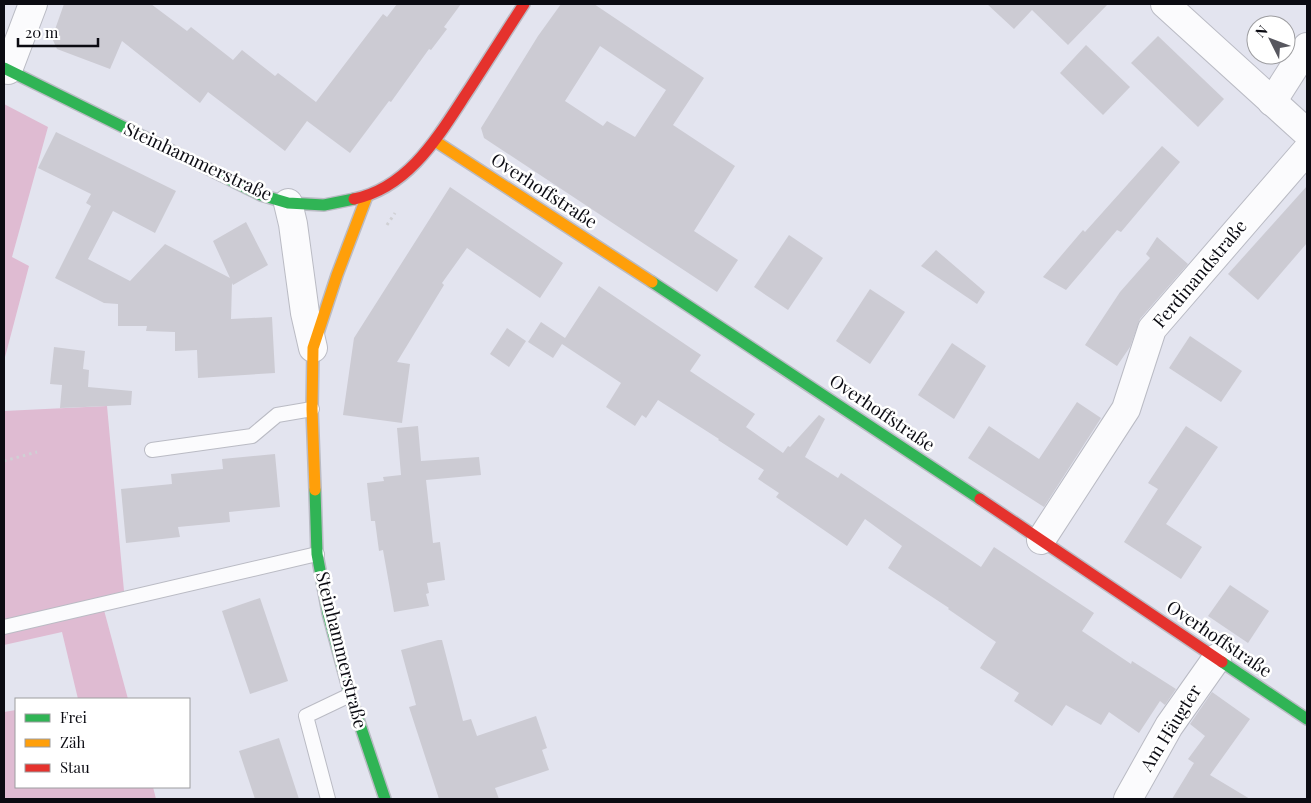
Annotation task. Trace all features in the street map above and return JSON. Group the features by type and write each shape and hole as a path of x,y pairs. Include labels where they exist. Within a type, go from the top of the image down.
{"street":[{"path":"6,69 33,4"},
{"path":"288,203 324,205 367,196 388,186 412,167 435,141 524,4"},
{"path":"1165,4 1307,133"},
{"path":"1272,102 1307,47"},
{"name":"Steinhammerstraße","path":"6,69 261,195 288,203 293,224 304,313 313,348 312,409 318,554 328,614 350,695 385,799"},
{"name":"Overhoffstraße","path":"435,141 668,292 1307,719"},
{"name":"Ferdinandstraße","path":"1041,540 1126,410 1152,328 1307,150"},
{"name":"Steinhammerstraße","path":"313,348 336,275 367,196"},
{"name":"Am Häugter","path":"1128,799 1169,726 1217,658"}],"lane":[{"path":"152,450 252,436 277,415 312,409"},
{"path":"4,627 318,554"},
{"path":"328,799 306,716 350,695"}],"path":[{"path":"386,226 397,210"},
{"path":"4,461 37,452"}],"shaded area":[{"path":"4,104 48,127 12,257 29,266 4,361"},
{"path":"107,406 124,591 101,599 128,698 78,698 62,632 4,645 4,411"},
{"path":"15,710 15,788 153,788 156,799 4,799 4,712"}],"building":[{"path":"64,4 151,4 187,31 191,27 233,60 242,50 275,76 278,73 316,102 383,14 387,17 397,4 461,4 444,27 447,29 431,50 429,49 391,102 389,101 350,153 307,121 285,151 208,92 200,103 122,41 110,69 57,49 52,38"},
{"path":"561,4 594,4 704,78 673,125 735,166 694,231 738,260 717,292 484,138 481,128 538,36","holes":["600,46 666,90 635,137 607,121 603,126 565,101"]},
{"path":"987,4 1108,4 1068,45 1032,10 1014,29"},
{"path":"1158,36 1224,99 1198,127 1131,63"},
{"path":"1086,45 1130,87 1103,115 1060,73"},
{"path":"56,132 176,191 155,233 113,211 88,259 130,281 165,244 230,278 213,241 246,222 268,265 233,285 232,283 231,319 272,317 275,373 198,378 197,350 175,351 175,332 146,331 147,326 118,326 118,304 104,303 55,278 91,206 86,203 91,194 38,168"},
{"path":"1162,146 1180,162 1121,232 1117,230 1066,290 1043,277 1083,230 1085,232"},
{"path":"1307,186 1307,243 1258,300 1228,274"},
{"path":"450,187 563,263 540,298 467,248 442,283 444,285 397,362 410,364 402,423 343,415 354,338"},
{"path":"789,235 823,258 788,310 754,287"},
{"path":"1157,237 1188,264 1140,319 1130,347 1117,366 1085,345 1120,292 1150,258 1146,254"},
{"path":"936,250 985,292 977,304 921,266"},
{"path":"599,286 701,355 690,371 755,414 746,427 783,453 819,415 825,419 805,457 838,478 841,473 981,567 994,547 1094,613 1082,631 1131,664 1132,661 1176,689 1165,705 1160,701 1139,733 1109,712 1101,725 1066,705 1052,726 1014,701 1019,693 980,668 996,642 888,568 902,546 865,519 847,546 776,497 779,493 758,479 764,470 658,400 646,418 642,415 635,426 606,407 621,383 562,344 553,358 528,342 541,322 565,338"},
{"path":"870,289 905,312 870,364 836,341"},
{"path":"507,328 526,341 509,367 490,354"},
{"path":"1190,336 1242,371 1221,402 1169,368"},
{"path":"952,343 986,366 954,419 918,395"},
{"path":"54,347 85,351 83,369 89,370 88,387 132,391 131,405 60,408 62,385 50,384"},
{"path":"1077,402 1101,418 1044,507 968,458 989,426 1039,459"},
{"path":"418,426 421,461 479,457 481,475 426,480 433,543 440,542 445,580 427,583 429,593 426,594 429,606 394,612 383,550 379,551 375,521 371,521 367,483 384,481 383,477 401,475 397,428"},
{"path":"1186,426 1218,447 1166,524 1202,547 1181,579 1124,542 1158,489 1148,483"},
{"path":"275,454 280,507 229,512 230,522 178,527 180,537 126,543 121,489 172,484 171,474 223,469 222,459"},
{"path":"1230,585 1269,611 1248,643 1208,616"},
{"path":"260,598 288,681 250,694 222,611"},
{"path":"442,640 463,721 471,719 477,736 536,716 547,748 542,750 549,770 495,788 499,799 439,799 409,707 416,705 401,650"},
{"path":"1212,692 1250,719 1210,775 1250,799 1172,799 1194,763 1188,759 1205,736 1190,724"},
{"path":"279,738 299,799 255,799 239,751"}],"traffic: fast":[{"path":"4,68 261,195 288,203 324,205 354,199"},
{"path":"652,282 980,499"},
{"path":"315,490 317,554 328,613 350,695 385,799"},
{"path":"1222,662 1307,719"}],"traffic: slow":[{"path":"435,141 652,282"},
{"path":"315,490 312,409 313,348 337,275 367,196"}],"traffic: jam":[{"path":"354,199 374,193 392,183 422,156 447,123 524,4"},
{"path":"980,499 1222,662"}]}
